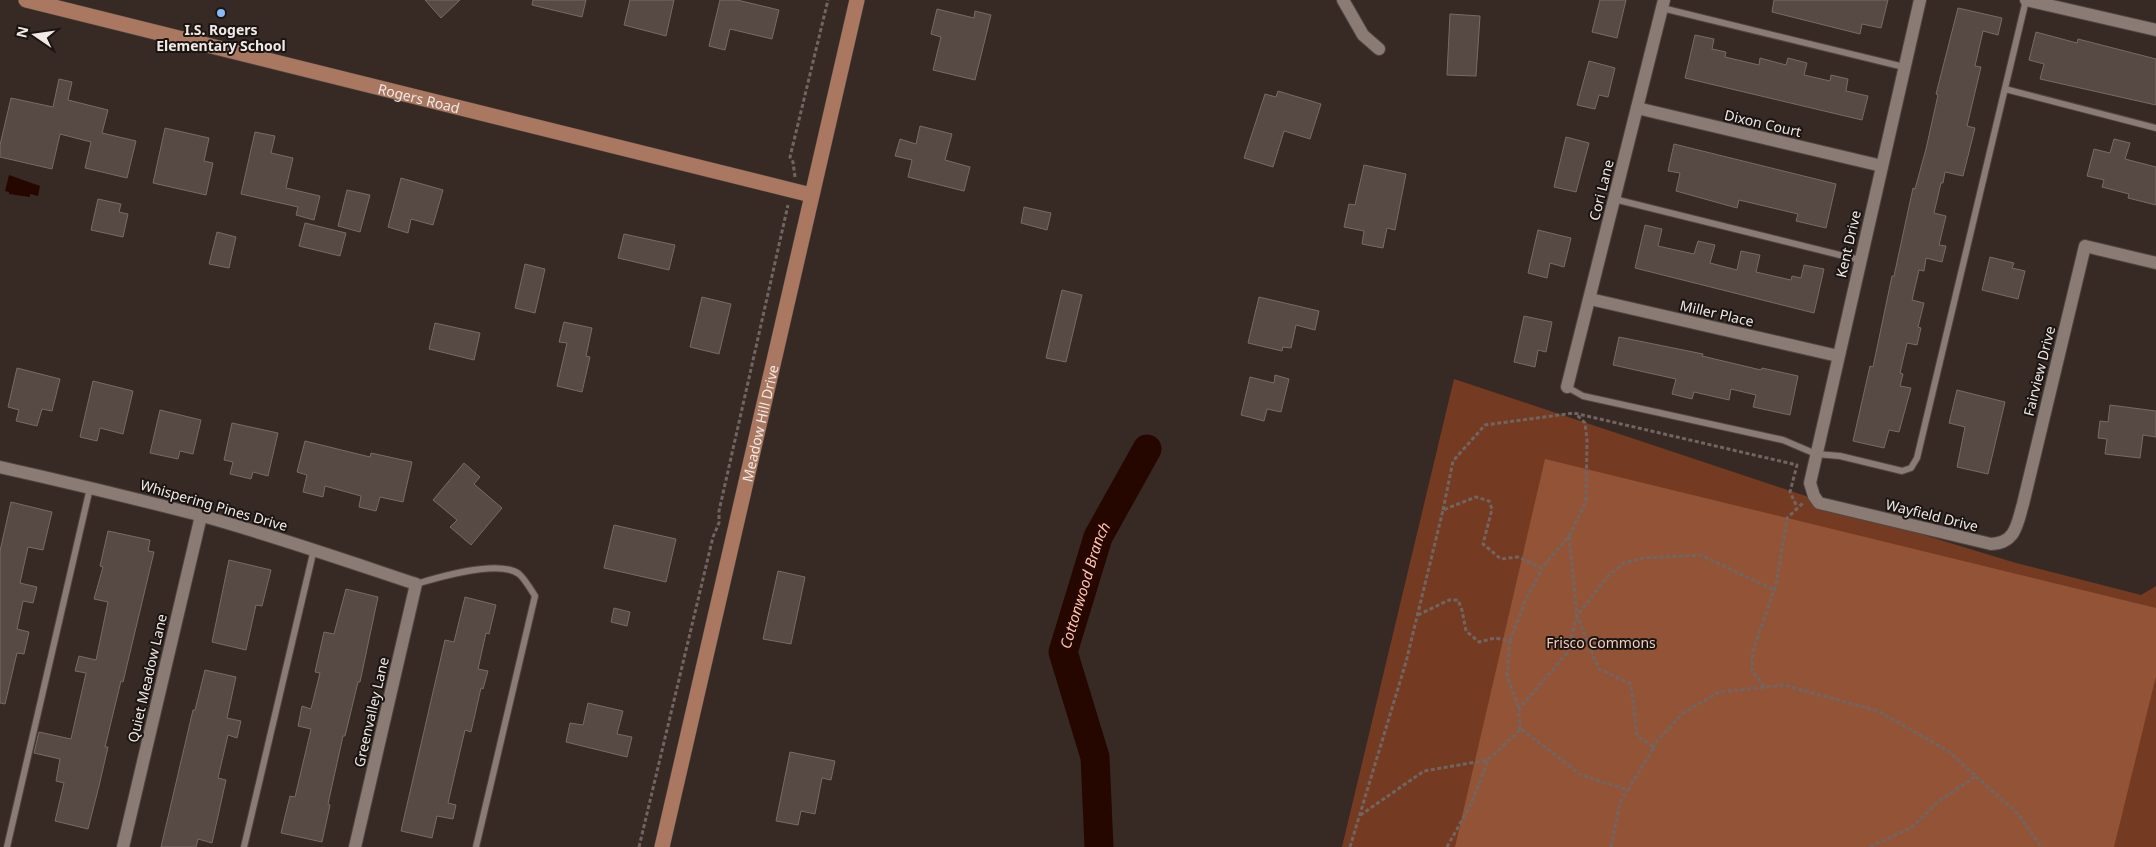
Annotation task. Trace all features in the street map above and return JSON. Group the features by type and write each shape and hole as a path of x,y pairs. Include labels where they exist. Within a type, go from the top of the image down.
{"street":[{"name":"Rogers Road","path":"26,0 45,2 811,195"},
{"name":"Meadow Hill Drive","path":"662,847 857,0"},
{"path":"1343,0 1363,35 1379,49"},
{"name":"Kent Drive","path":"1814,496 1810,483 1816,454 1920,0"},
{"path":"2026,0 2156,30"},
{"name":"Cori Lane","path":"1567,387 1663,4"},
{"name":"Dixon Court","path":"1637,108 1882,166"},
{"name":"Fairview Drive","path":"2023,504 2085,246 2156,262"},
{"name":"Miller Place","path":"1590,299 1838,356"},
{"name":"Whispering Pines Drive","path":"0,467 90,487 201,516 314,549 416,584"},
{"name":"Wayfield Drive","path":"1814,496 1820,503 1991,544 2001,544 2008,539 2015,530 2023,504"},
{"name":"Quiet Meadow Lane","path":"123,847 201,516"},
{"name":"Greenvalley Lane","path":"355,847 416,584"}],"lane":[{"path":"1567,387 1583,396 1783,440 1816,454 1840,456 1902,471 1910,468 1917,458 2026,0"},
{"path":"1663,4 1904,67"},
{"path":"2005,89 2156,128"},
{"path":"1614,199 1860,260"},
{"path":"7,847 90,487"},
{"path":"244,847 314,549"},
{"path":"416,584 444,575 497,568 519,574 535,596 476,847"}],"path":[{"path":"795,174 790,157 828,0"},
{"path":"639,847 713,537 719,523 719,511 788,203"},
{"path":"1574,413 1585,423 1587,439 1586,502 1569,536 1542,568 1524,604 1510,641 1507,676 1519,709 1521,729 1580,775 1628,790"},
{"path":"1350,847 1406,662 1453,461 1485,425 1574,413 1798,465 1790,492 1797,507"},
{"path":"1764,687 1752,670 1753,650 1774,590 1787,518 1797,507 1814,496"},
{"path":"1443,510 1476,497 1489,501 1492,509 1483,544 1500,559 1518,557 1542,568"},
{"path":"1569,536 1577,616 1599,669 1631,684 1637,736 1654,747"},
{"path":"1519,709 1567,653 1577,616 1608,576 1624,563 1643,558 1701,555 1774,590"},
{"path":"1418,615 1449,600 1458,600 1466,631 1479,642 1495,638 1510,641"},
{"path":"1611,847 1620,803 1654,747 1683,713 1719,692 1784,685 1878,711 1948,751 2019,815 2041,847"},
{"path":"1447,847 1471,804 1488,760 1521,729"},
{"path":"1358,816 1424,771 1488,760"},
{"path":"1870,847 1912,827 1939,801 1976,776"}],"green space":[{"name":"Frisco Commons","path":"1454,379 1914,532 2016,563 2141,595 2156,586 2156,847 1342,847"},
{"name":"Frisco Commons","path":"1545,459 2156,608 2156,676 2114,847 1455,847"}],"shaded area":[{"path":"9,175 40,186 38,196 30,194 30,197 9,194 9,192 5,191"}],"building":[{"path":"425,0 460,0 441,18"},
{"path":"533,0 586,0 582,17 532,5"},
{"path":"630,0 674,0 666,36 624,25"},
{"path":"720,0 737,0 779,10 772,39 730,29 725,50 709,46"},
{"path":"1600,0 1626,0 1617,38 1592,32"},
{"path":"1774,0 1888,0 1881,28 1862,24 1860,34 1772,12"},
{"path":"1958,8 2002,18 1998,35 1983,31 1975,66 1981,67 1967,126 1975,128 1963,176 1945,172 1943,183 1941,183 1934,213 1946,216 1939,245 1946,246 1942,262 1926,258 1924,271 1919,270 1912,300 1924,303 1918,327 1921,328 1917,345 1907,343 1900,373 1903,374 1900,386 1911,388 1899,432 1889,430 1884,448 1853,441 1870,366 1873,367 1913,188 1915,189 1926,149 1938,95 1936,94"},
{"path":"937,9 974,18 975,11 991,15 975,80 933,70 941,37 931,34"},
{"path":"1450,14 1480,16 1476,76 1447,75"},
{"path":"2036,32 2077,43 2078,39 2156,59 2156,105 2040,79 2044,64 2029,60"},
{"path":"1695,35 1714,39 1712,49 1726,52 1725,57 1759,65 1760,58 1786,65 1788,58 1807,63 1804,75 1830,81 1831,75 1848,79 1846,91 1868,96 1862,120 1685,78"},
{"path":"1589,61 1615,68 1608,97 1599,95 1595,109 1577,105"},
{"path":"59,79 72,82 68,100 108,110 102,133 136,141 127,178 85,168 91,142 60,134 52,169 0,157 0,145 11,98 53,107"},
{"path":"1278,91 1321,104 1310,139 1284,131 1273,167 1244,158 1265,94 1276,97"},
{"path":"920,126 952,134 945,160 970,167 964,191 908,177 912,160 895,156 900,139 916,144"},
{"path":"165,128 209,138 204,161 213,163 206,195 153,183"},
{"path":"255,132 275,136 271,153 293,158 286,188 320,196 314,220 296,215 298,207 241,194"},
{"path":"1566,137 1589,143 1576,192 1554,187"},
{"path":"2114,139 2130,143 2125,159 2156,167 2156,205 2128,198 2129,194 2102,187 2104,180 2087,176 2094,149 2110,153"},
{"path":"1674,144 1836,184 1826,228 1796,221 1798,214 1739,200 1737,208 1676,191 1680,173 1668,171"},
{"path":"1364,165 1406,174 1395,230 1387,228 1383,248 1362,244 1364,231 1344,227 1349,204 1355,205"},
{"path":"401,178 443,190 433,225 411,219 408,233 388,227"},
{"path":"347,190 370,195 360,232 338,226"},
{"path":"98,199 121,204 119,212 128,214 123,237 91,230"},
{"path":"1024,207 1051,213 1047,230 1021,223"},
{"path":"305,223 346,233 340,256 299,246"},
{"path":"1645,225 1662,229 1658,246 1694,254 1698,241 1715,245 1710,263 1737,270 1741,251 1760,255 1756,272 1791,280 1792,276 1801,278 1804,265 1824,269 1814,313 1635,268"},
{"path":"1538,230 1571,238 1564,267 1550,263 1547,278 1528,273"},
{"path":"217,232 236,237 229,268 209,264"},
{"path":"624,234 675,245 669,270 618,258"},
{"path":"1990,257 2014,263 2012,268 2025,271 2018,299 1982,290"},
{"path":"525,264 545,269 535,313 515,308"},
{"path":"1062,290 1082,295 1066,362 1046,358"},
{"path":"702,297 731,304 719,354 690,347"},
{"path":"1259,297 1319,311 1315,330 1296,325 1291,348 1283,347 1282,351 1248,343"},
{"path":"1524,316 1552,322 1546,352 1538,350 1535,367 1514,362"},
{"path":"564,322 592,328 586,356 590,357 582,392 557,386 567,343 559,342"},
{"path":"435,323 480,333 474,360 429,349"},
{"path":"1619,337 1703,354 1702,356 1761,370 1762,368 1798,376 1790,415 1753,407 1756,395 1731,389 1729,400 1694,392 1692,399 1672,394 1676,379 1613,365"},
{"path":"17,368 60,379 52,411 42,409 37,426 16,421 19,410 8,407"},
{"path":"1275,375 1289,379 1281,412 1267,409 1264,421 1241,415 1250,377 1274,383"},
{"path":"93,381 133,391 123,434 100,428 97,441 80,437"},
{"path":"1957,390 2005,402 1988,474 1957,467 1965,427 1949,423"},
{"path":"2110,405 2156,411 2156,437 2143,435 2140,458 2105,454 2107,439 2098,438 2100,421 2108,422"},
{"path":"160,410 201,420 193,454 180,451 178,459 150,453"},
{"path":"232,423 278,433 268,476 253,472 251,479 230,474 233,462 224,460"},
{"path":"305,441 370,457 371,453 412,462 403,502 380,497 376,511 359,507 361,496 325,486 323,497 303,492 307,475 297,472"},
{"path":"464,463 480,477 474,484 502,508 471,545 450,527 457,520 433,500"},
{"path":"11,502 52,512 43,550 28,547 20,583 37,587 33,603 23,601 17,629 29,632 24,654 17,653 5,704 0,703 0,551"},
{"path":"614,525 676,539 666,582 604,568"},
{"path":"108,531 150,540 148,551 154,552 123,682 121,681 105,747 108,747 88,829 55,821 64,783 56,781 60,759 34,753 39,732 71,739 86,673 75,671 79,656 96,660 108,602 94,599 103,567 100,566"},
{"path":"229,560 271,570 262,606 256,605 246,650 212,642"},
{"path":"778,571 805,577 791,644 763,639"},
{"path":"346,589 378,597 360,682 358,682 345,736 343,736 322,842 281,833 290,796 295,797 311,729 298,726 302,706 311,709 320,673 315,672 324,632 334,634"},
{"path":"465,597 496,605 489,634 486,633 478,669 488,671 483,689 481,688 471,732 465,730 448,803 456,805 453,819 437,816 432,838 401,831 445,640 454,642"},
{"path":"614,608 630,612 627,626 611,622"},
{"path":"205,670 236,677 227,718 241,721 237,738 228,735 218,778 226,780 212,843 198,839 196,847 161,847 193,710 195,710"},
{"path":"588,703 623,711 617,734 632,737 627,757 566,742 570,723 583,725"},
{"path":"790,752 835,761 831,780 822,778 815,814 801,811 798,825 776,821"}],"waterway":[{"name":"Cottonwood Branch","path":"1099,847 1095,757 1063,652 1098,537 1147,449"}],"place":[{"name":"I.S. Rogers Elementary School","path":"221,13"}]}
